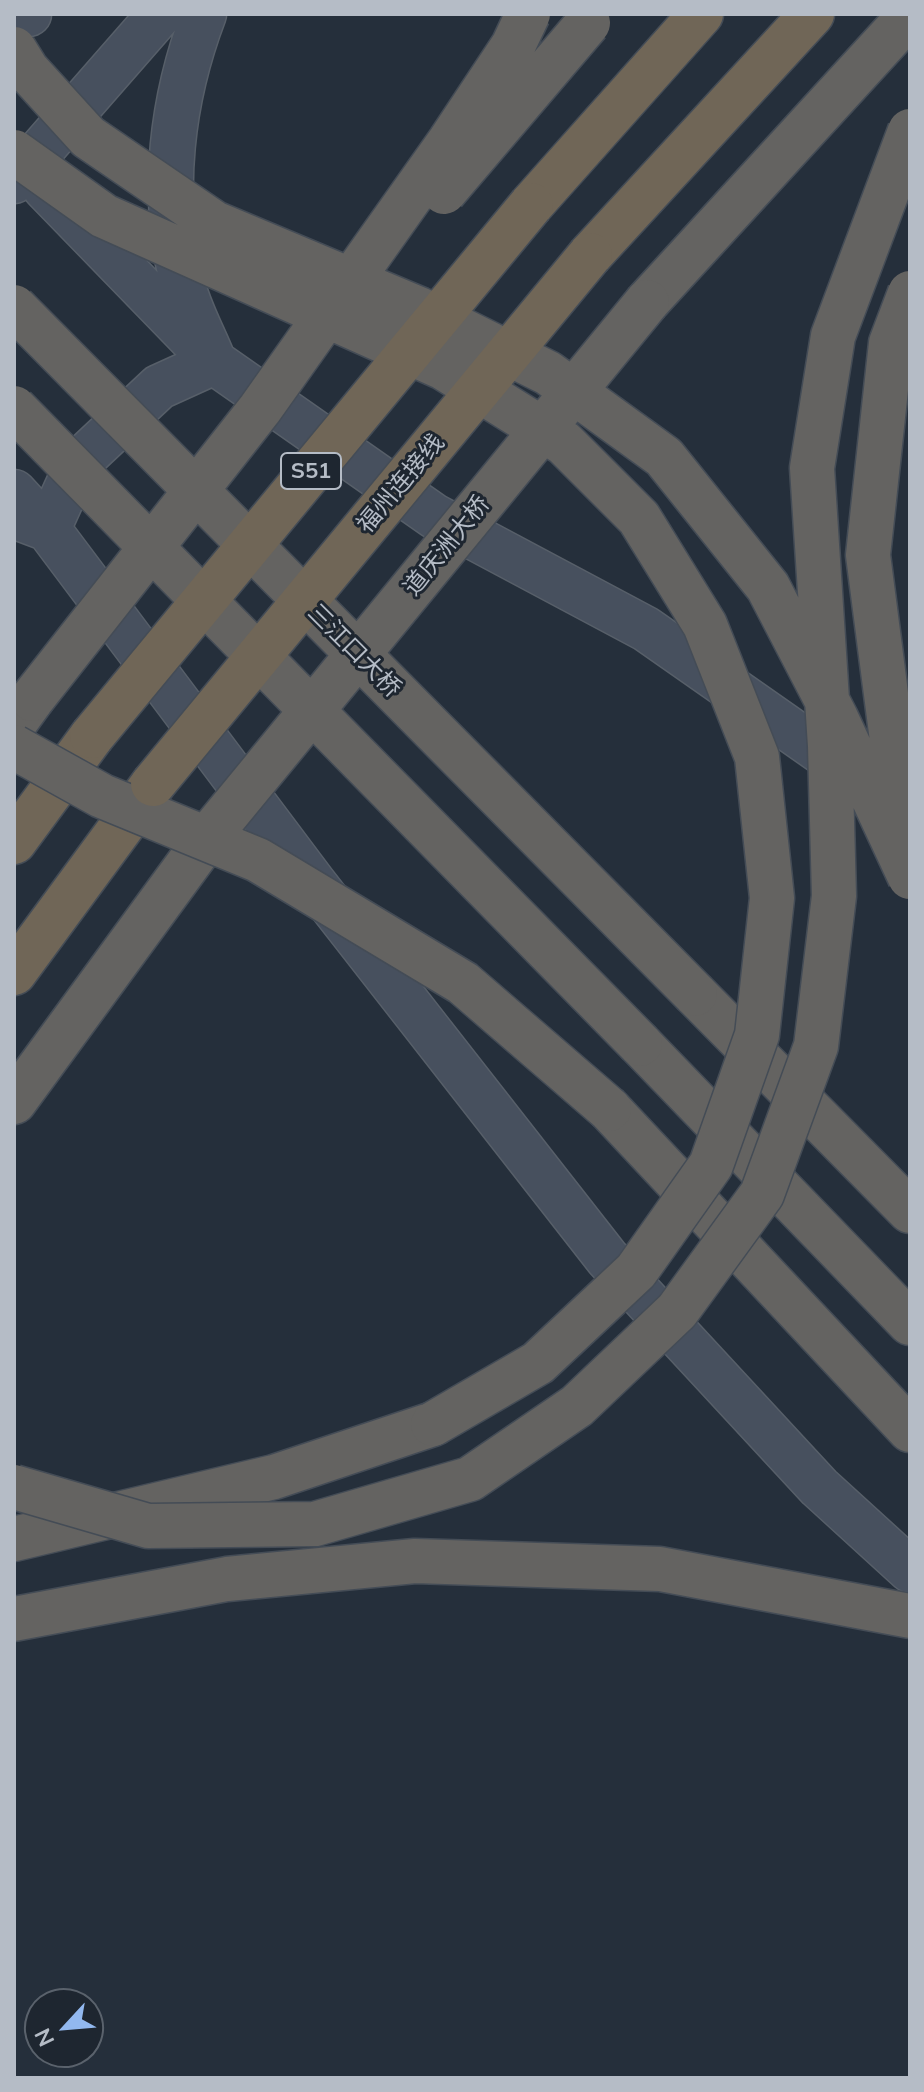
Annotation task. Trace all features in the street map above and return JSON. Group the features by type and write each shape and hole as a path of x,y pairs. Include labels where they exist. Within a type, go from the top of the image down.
{"highway":[{"path":"260,409 450,141 513,46 528,14"},
{"name":"S51","path":"14,842 92,736 531,205 701,14"},
{"name":"福州连接线","path":"14,973 153,784 590,255 812,14"},
{"name":"道庆洲大桥","path":"14,1102 208,837 647,302 910,15"},
{"path":"23,712 260,409 592,19"},
{"path":"14,49 27,70 88,137 214,223 419,309 548,373 664,457 768,587 836,718 910,877"},
{"path":"14,1487 148,1526 315,1524 470,1479 577,1406 677,1311 762,1194 816,1046 834,896 830,746 812,468 833,336 910,131"},
{"path":"14,1539 274,1477 433,1424 538,1363 636,1271 711,1165 757,1035 772,898 757,757 705,625 639,518 564,443 444,368 104,216 17,164"},
{"path":"910,293 891,343 868,555 896,771 910,816"},
{"name":"三江口大桥","path":"14,307 910,1211"},
{"path":"14,408 910,1323"},
{"path":"14,747 102,796"},
{"path":"14,764 102,796 258,860 463,983 609,1109 910,1430"},
{"path":"14,1619 227,1579 415,1561 660,1569 910,1616"}],"main road":[{"path":"15,14 29,14"},
{"path":"160,14 17,164 214,362 434,516 646,629 910,816"},
{"path":"204,14 175,123 169,204 182,283 214,362"},
{"path":"31,522 78,463 159,387 214,362"},
{"path":"14,492 31,522 607,1258 819,1487 910,1570"}]}
